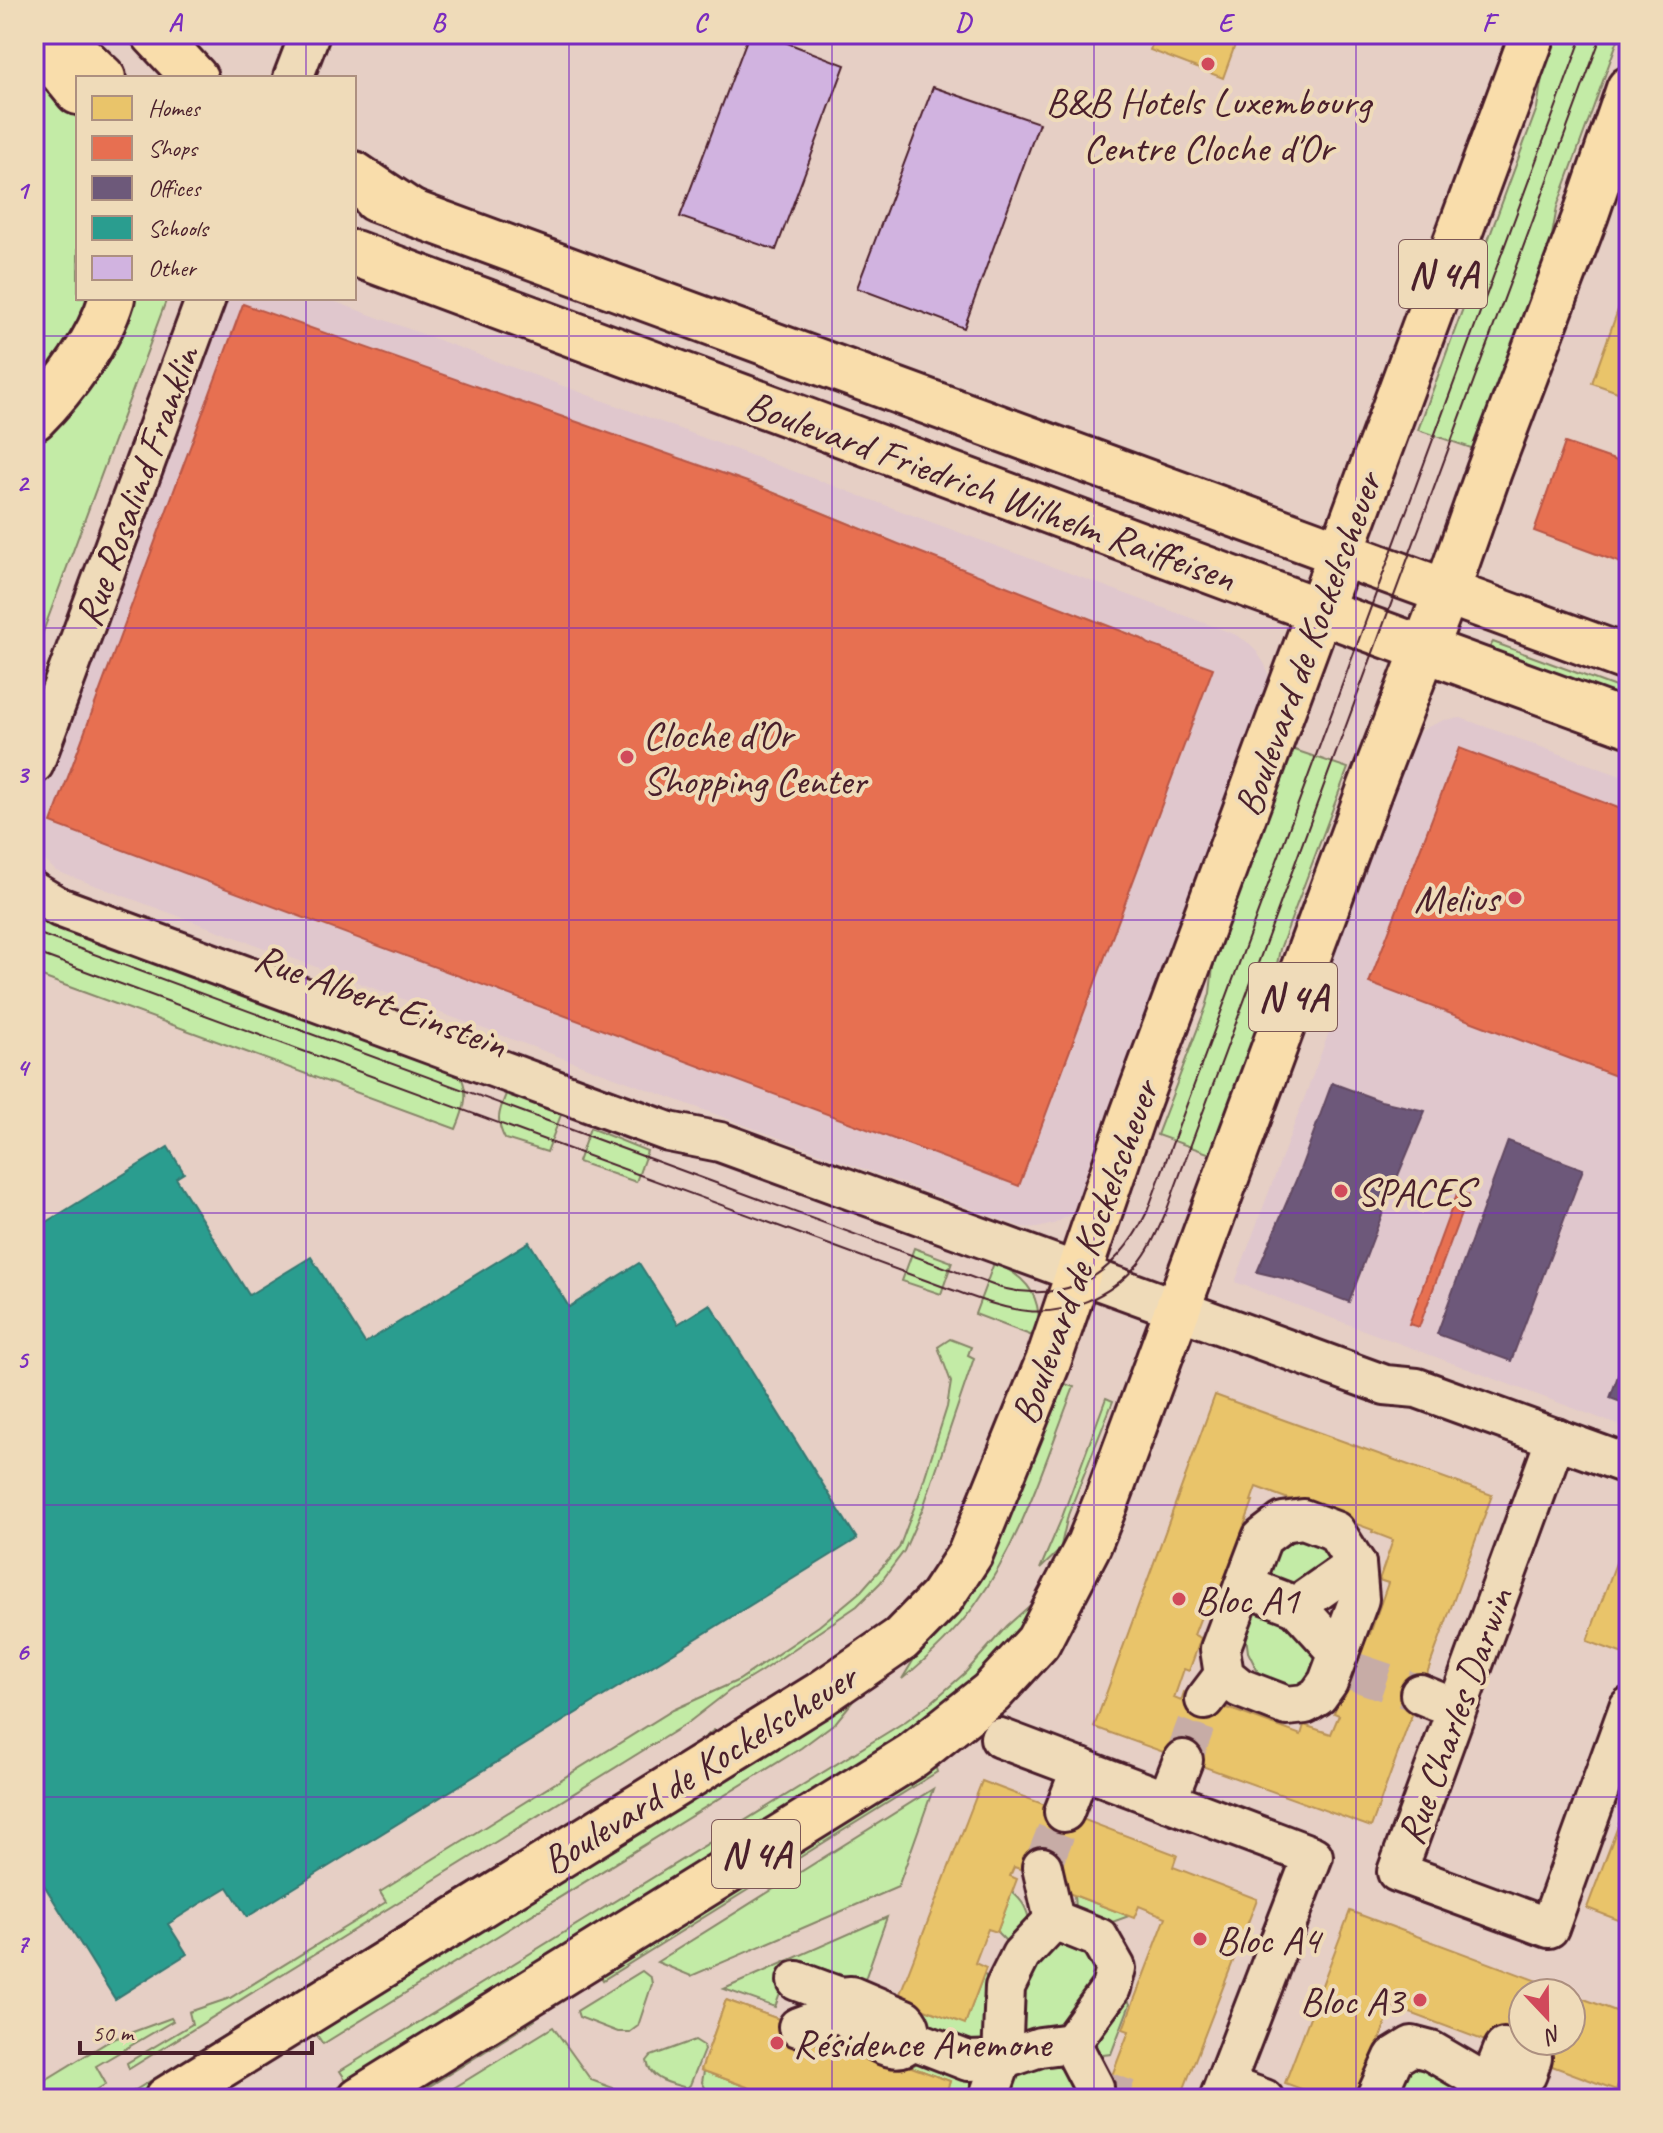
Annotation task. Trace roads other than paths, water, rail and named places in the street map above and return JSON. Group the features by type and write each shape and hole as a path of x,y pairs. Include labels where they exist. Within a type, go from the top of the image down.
{"main road":[{"path":"45,34 83,59 101,76"},
{"path":"91,34 137,76"},
{"path":"154,34 193,76"},
{"name":"Boulevard de Kockelscheuer","path":"167,2099 821,1694 901,1639 941,1598 970,1554 1048,1362 1132,1117 1533,34"},
{"path":"34,52 61,71 76,90"},
{"name":"N 4A","path":"360,2099 913,1755 991,1693 1038,1642 1089,1544 1446,593 1629,89"},
{"path":"356,175 411,212"},
{"path":"356,192 411,212"},
{"name":"Boulevard Friedrich Wilhelm Raiffeisen","path":"411,212 1629,659"},
{"name":"Boulevard Friedrich Wilhelm Raiffeisen","path":"356,254 1629,724"},
{"path":"34,418 57,395 91,344 111,300"}],"street":[{"path":"294,76 310,34"},
{"name":"Rue Rosalind Franklin","path":"34,764 205,300"},
{"name":"Rue Albert Einstein","path":"34,872 670,1106 720,1142"},
{"name":"Rue Albert Einstein","path":"34,892 59,907 669,1132 720,1142 1176,1309"},
{"path":"1176,1309 1385,1385 1408,1408 1552,1448 1629,1465"},
{"path":"1552,1448 1629,1489"},
{"name":"Rue Charles Darwin","path":"1552,1448 1397,1872 1549,1928 1629,1707"},
{"path":"1303,1519 1335,1531 1356,1564 1359,1599 1341,1663 1318,1696 1305,1704 1287,1706 1240,1688 1215,1687 1220,1649 1244,1586 1262,1538 1283,1522 1303,1519"},
{"path":"1296,1606 1356,1564"},
{"path":"1244,1586 1296,1606 1341,1663"},
{"path":"1000,1738 1313,1856 1222,2092 1264,2099"},
{"path":"1167,1801 1183,1760"},
{"path":"1064,1812 1081,1768"},
{"path":"1042,1867 1054,1920"},
{"path":"792,2006 840,2004 851,1996 905,2019 910,2024 911,2039 968,2061 1002,2060 1040,2047 1071,2043 1111,1988 1116,1968 1099,1938 1054,1920"},
{"path":"988,2099 1002,2060 1005,1987 1021,1955 1054,1920"},
{"path":"1375,2099 1394,2057 1412,2046 1440,2039 1497,2071"},
{"path":"1071,2043 1097,2092"}],"tunnel":[{"path":"1350,1670 1420,1694"},
{"path":"1183,1760 1205,1700"},
{"path":"1042,1867 1064,1812"},
{"path":"1106,2091 1128,2099"}],"tram line":[{"path":"34,932 1001,1288 1049,1292 1089,1279 1106,1268 1121,1252 1147,1212 1583,34"},
{"path":"34,952 985,1301 1027,1311 1042,1311 1072,1306 1101,1294 1126,1276 1142,1259 1166,1212 1602,34"}],"place":[{"name":"B&B Hotels Luxembourg Centre Cloche d'Or","path":"1208,64"},
{"name":"Cloche d’Or Shopping Center","path":"627,757"},
{"name":"Melius","path":"1515,898"},
{"name":"SPACES","path":"1341,1191"},
{"name":"Bloc A1","path":"1179,1599"},
{"name":"Bloc A4","path":"1200,1939"},
{"name":"Bloc A3","path":"1420,2000"},
{"name":"Résidence Anemone","path":"777,2043"}]}
